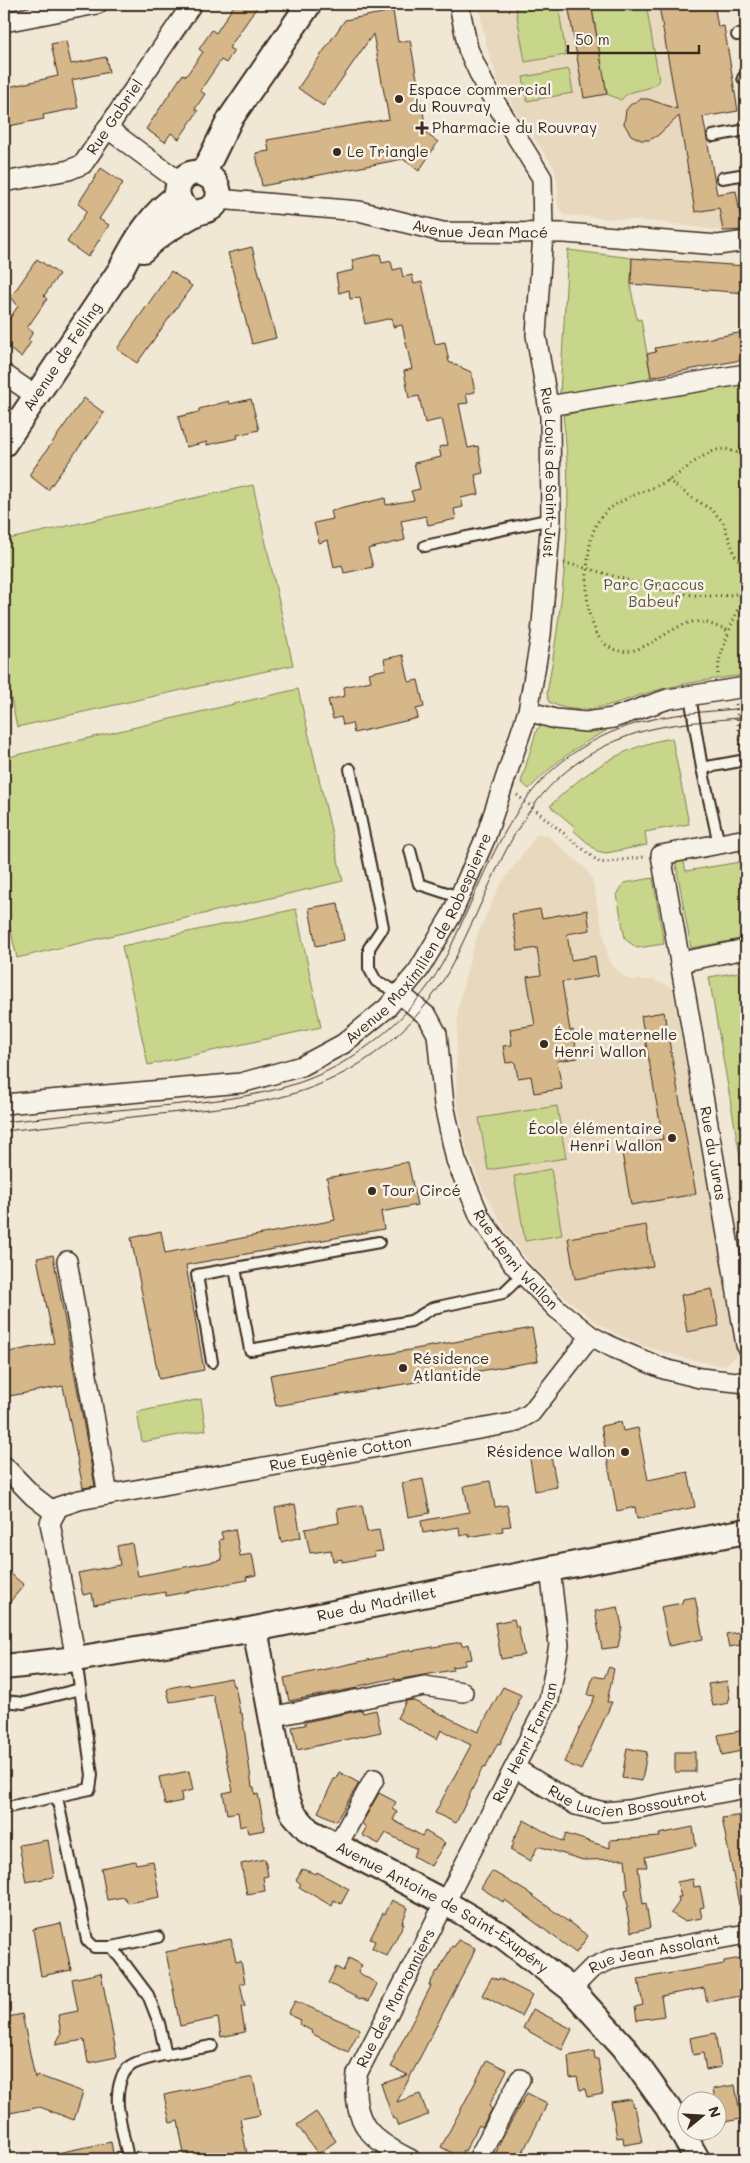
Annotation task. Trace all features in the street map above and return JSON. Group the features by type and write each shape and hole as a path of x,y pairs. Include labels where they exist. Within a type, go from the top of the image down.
{"street":[{"path":"4,22 97,4"},
{"name":"Rue Gabriel","path":"4,182 78,167 83,164 192,4"},
{"path":"202,173 230,118 309,4"},
{"name":"Rue Louis de Saint-Just","path":"459,4 468,49 484,84 542,178 543,234 536,335 550,424 551,519 541,635 528,711"},
{"path":"107,128 179,189 185,208 196,213 207,210 215,204 217,199 216,184 208,175 202,173 190,174 179,189"},
{"name":"Avenue de Felling","path":"4,444 121,269 135,242 179,189"},
{"name":"Avenue Jean Macé","path":"217,199 359,211 442,232 565,233 710,245 746,241"},
{"name":"Avenue de Felling","path":"121,269 152,240 196,213"},
{"path":"4,374 36,396"},
{"path":"548,406 561,406 746,374"},
{"path":"528,711 555,719 586,722 613,718 668,700 746,687"},
{"name":"Avenue Maximilien de Robespierre","path":"4,1104 241,1083 302,1066 343,1044 387,1008 418,971 451,916 485,839 528,711"},
{"path":"661,855 746,839"},
{"name":"Rue du Juras","path":"661,855 746,1344"},
{"path":"680,962 746,950"},
{"name":"Rue Henri Wallon","path":"399,993 428,1017 437,1034 444,1105 456,1160 480,1217 514,1265 557,1309 591,1336 664,1369 700,1378 746,1383"},
{"path":"67,1261 108,1495"},
{"name":"Rue Eugènie Cotton","path":"54,1513 58,1506 108,1495 514,1423 532,1413 591,1336"},
{"path":"4,1466 33,1496 54,1513 50,1523 76,1659"},
{"name":"Rue du Madrillet","path":"4,1667 76,1659 254,1629 550,1568 746,1531"},
{"name":"Rue Henri Farman","path":"444,1902 549,1700 559,1645 550,1568"},
{"name":"Avenue Antoine de Saint-Exupéry","path":"254,1629 286,1796 293,1813 309,1831 444,1902 504,1937 571,1989 624,2046 668,2108 697,2159"},
{"path":"271,1716 424,1686 463,1692"},
{"name":"Rue Lucien Bossoutrot","path":"515,1768 576,1805 604,1812 628,1810 746,1788"},
{"path":"337,1846 374,1779"},
{"name":"Rue des Marronniers","path":"410,2159 385,2147 371,2135 360,2118 355,2090 357,2074 444,1902"},
{"name":"Rue Jean Assolant","path":"571,1989 592,1968 614,1958 746,1934"},
{"path":"478,2159 520,2080"}],"lane":[{"path":"713,136 746,130"},
{"path":"722,178 746,176"},
{"path":"426,546 551,519"},
{"path":"690,696 693,723 719,844"},
{"path":"702,768 746,760"},
{"path":"350,769 383,927 370,948 369,968 376,980 399,993"},
{"path":"410,850 419,884 459,897"},
{"path":"212,1362 196,1275 379,1242"},
{"path":"235,1268 250,1350 411,1321 432,1308 503,1293 523,1274"},
{"path":"4,1808 90,1789 92,1775 76,1659"},
{"path":"4,1701 24,1703 80,1689"},
{"path":"57,1797 87,1940 94,1947 112,1947 158,1937"},
{"path":"112,1947 148,1995 159,2023 166,2055"},
{"path":"128,2159 118,2104 119,2086 123,2074 131,2065 166,2055 212,2046"}],"path":[{"path":"746,457 724,449 714,451 668,480 620,502 604,514 596,525 588,568 589,614 598,636 607,646 618,652 632,651 691,622 704,622 729,630 737,611 746,604"},
{"path":"668,480 690,498 712,510 723,522 735,555 746,571"},
{"path":"548,561 588,568 678,594 726,596 746,592"},
{"path":"503,784 600,863 661,855"}],"shaded area":[{"path":"478,4 714,4 718,27 703,117 723,231 658,222 564,215 558,207 558,186 554,167 519,117 497,78 486,44"},
{"path":"537,834 547,835 586,869 592,879 608,957 614,967 623,976 631,980 654,980 672,987 738,1354 724,1366 688,1359 644,1346 614,1333 593,1320 566,1298 530,1263 508,1235 484,1192 467,1150 457,1102 458,1009 477,935 499,887"}],"green space":[{"path":"515,4 558,4 566,55 525,62"},
{"path":"617,4 646,4 659,80 651,87 630,93 621,100 607,94 592,8"},
{"path":"569,69 573,93 527,101 523,77"},
{"path":"568,250 632,258 631,289 637,320 641,319 651,377 647,378 648,383 582,394 560,394"},
{"name":"Parc Graccus Babeuf","path":"746,381 746,675 676,686 608,706 578,709 563,707 549,702 547,693 558,624 566,554 568,484 563,415"},
{"path":"253,485 293,665 17,727 4,666 4,540"},
{"path":"298,689 343,881 17,958 4,901 4,758"},
{"path":"543,725 584,732 606,729 606,731 565,757 529,789 521,782 537,729"},
{"path":"672,738 689,824 645,832 647,845 606,853 597,851 573,830 575,827 550,806 577,782 605,762 637,747"},
{"path":"683,858 686,871 746,861 746,938 691,948 675,859"},
{"path":"653,878 664,944 637,948 625,939 617,895 624,883"},
{"path":"296,909 321,1027 148,1065 122,946"},
{"path":"746,971 746,1191 709,977"},
{"path":"557,1106 566,1158 488,1170 479,1118"},
{"path":"551,1169 562,1235 525,1241 514,1176"},
{"path":"201,1399 206,1430 142,1442 137,1412"}],"building":[{"path":"235,4 259,4 229,48 234,51 226,63 221,60 200,91 205,94 195,109 198,111 179,139 171,133 165,142 146,129 183,74 186,76 203,52 199,49 212,30 216,33"},
{"path":"568,4 591,4 607,94 584,98"},
{"path":"671,4 714,4 718,27 724,26 738,111 703,117 717,194 736,191 743,230 723,231 719,208 695,212 679,116 657,136 649,140 641,140 631,135 624,124 626,110 640,99 648,99 677,109 659,6"},
{"name":"Espace commercial du Rouvray","path":"393,11 398,42 410,40 427,134 438,142 419,171 403,159 262,186 256,153 269,151 267,140 389,119 373,34 323,106 298,88 345,20"},
{"path":"66,41 71,64 106,57 109,72 72,80 78,108 43,115 44,119 4,127 4,88 58,76 51,44"},
{"path":"101,168 123,183 99,219 109,225 88,257 67,242 87,211 78,204"},
{"path":"252,247 276,338 252,344 228,253"},
{"path":"380,254 382,263 391,261 393,270 401,268 403,277 412,275 414,284 422,282 435,344 445,342 449,362 471,372 475,392 466,394 468,403 459,404 468,448 478,446 483,473 475,475 479,494 461,498 463,507 454,509 456,519 428,525 426,516 401,521 405,540 368,549 373,567 344,573 342,565 334,567 328,540 319,543 314,523 333,519 331,511 385,498 386,505 414,500 411,491 420,489 414,463 441,457 439,447 448,445 442,419 425,423 419,396 409,398 404,371 412,369 402,325 393,327 392,318 365,324 360,298 350,299 349,290 339,293 336,274 354,270 352,260"},
{"path":"632,258 746,266 746,293 631,284"},
{"path":"37,259 59,274 44,296 47,299 27,328 33,332 28,340 31,342 21,357 4,345 4,327 18,306 11,297"},
{"path":"171,271 192,286 137,363 117,349"},
{"path":"744,332 746,359 651,377 647,354 656,352 655,348"},
{"path":"84,398 104,413 48,490 29,475"},
{"path":"251,399 259,430 237,435 238,438 207,445 207,442 186,447 178,417 199,412 199,409 229,401 230,404"},
{"path":"403,655 409,682 418,680 424,707 416,709 418,718 354,733 352,723 343,725 341,717 333,719 328,700 345,696 344,687 371,681 369,673 386,669 384,659"},
{"path":"338,903 344,940 316,946 309,908"},
{"path":"540,909 542,918 587,910 590,930 567,934 571,960 595,956 598,976 562,982 570,1031 573,1030 578,1058 557,1061 562,1089 534,1093 531,1076 518,1078 515,1062 506,1063 503,1046 512,1045 510,1029 535,1025 527,977 541,975 537,948 518,951 512,914"},
{"path":"664,1012 696,1194 631,1205 621,1147 663,1139 641,1016"},
{"path":"408,1162 417,1205 381,1212 384,1229 186,1265 204,1370 159,1379 131,1238 161,1231 165,1253 335,1220 327,1178"},
{"path":"646,1225 653,1266 575,1279 568,1238"},
{"path":"53,1255 95,1486 83,1488 63,1386 4,1397 4,1353 54,1343 37,1258"},
{"path":"712,1289 719,1326 687,1332 681,1295"},
{"name":"Résidence Atlantide","path":"532,1328 538,1361 276,1406 270,1375"},
{"name":"Résidence Wallon","path":"621,1422 623,1431 638,1428 648,1480 688,1472 695,1507 637,1519 635,1507 617,1511 601,1426"},
{"path":"551,1456 557,1487 535,1491 530,1459"},
{"path":"423,1479 430,1513 408,1517 402,1483"},
{"path":"490,1481 495,1507 507,1505 511,1526 502,1527 503,1531 469,1537 469,1534 460,1536 459,1527 423,1533 421,1521 469,1512 464,1486"},
{"path":"295,1504 301,1537 281,1542 275,1508"},
{"path":"362,1505 367,1532 379,1530 383,1551 374,1552 375,1556 342,1562 342,1559 333,1561 331,1550 310,1553 305,1529 339,1523 337,1509"},
{"path":"235,1529 240,1556 252,1554 256,1575 246,1577 247,1580 166,1596 165,1592 94,1605 92,1593 83,1595 78,1573 120,1565 117,1546 132,1543 138,1576 222,1560 219,1540 223,1539 221,1532"},
{"path":"4,1568 24,1585 4,1609"},
{"path":"695,1597 703,1639 669,1646 661,1607 682,1603 683,1599"},
{"path":"618,1607 622,1627 618,1647 602,1649 595,1611"},
{"path":"514,1619 516,1627 518,1626 524,1655 501,1659 495,1623"},
{"path":"746,1631 746,1644 729,1647 726,1634"},
{"path":"461,1642 462,1646 469,1644 472,1659 465,1660 465,1665 452,1667 453,1670 395,1680 395,1678 357,1688 289,1701 284,1678 396,1654 411,1649 411,1651"},
{"path":"609,1667 614,1669 607,1702 612,1702 581,1770 564,1762 595,1696 588,1695 593,1676 604,1678"},
{"path":"231,1678 233,1686 235,1685 240,1713 242,1713 252,1787 254,1787 255,1795 258,1794 265,1830 248,1833 246,1825 240,1827 238,1812 227,1814 223,1793 233,1791 213,1695 170,1702 167,1690 189,1684 189,1686"},
{"path":"727,1681 729,1703 713,1706 708,1684"},
{"path":"503,1687 521,1695 517,1703 519,1704 500,1744 498,1743 485,1768 483,1767 456,1823 435,1813 471,1745 441,1730 437,1739 397,1718 406,1701 412,1700 478,1732"},
{"path":"362,1710 363,1713 376,1710 381,1732 297,1750 292,1727 305,1725 305,1722"},
{"path":"745,1730 746,1750 722,1755 718,1735"},
{"path":"627,1748 647,1752 642,1781 622,1778"},
{"path":"675,1752 695,1752 695,1772 675,1772"},
{"path":"189,1771 193,1790 181,1793 182,1801 165,1805 159,1777"},
{"path":"339,1772 359,1783 336,1821 318,1812"},
{"path":"379,1793 396,1802 392,1809 397,1812 393,1820 422,1836 425,1831 445,1843 431,1866 413,1856 417,1849 386,1833 379,1844 362,1835 366,1828 362,1823"},
{"path":"743,1815 746,1833 746,1905 739,1905 722,1818"},
{"path":"524,1820 563,1842 566,1834 610,1848 610,1840 660,1837 659,1834 693,1827 696,1846 645,1857 647,1867 638,1867 643,1904 646,1903 650,1928 631,1932 626,1907 628,1907 625,1890 628,1889 625,1859 583,1860 538,1846 530,1861 510,1850 514,1844 512,1842"},
{"path":"48,1840 54,1877 26,1882 19,1845"},
{"path":"265,1859 268,1876 263,1877 265,1891 247,1894 241,1864"},
{"path":"135,1861 136,1864 153,1861 160,1897 128,1903 124,1897 107,1900 101,1868"},
{"path":"302,1869 316,1874 317,1872 349,1889 341,1904 334,1900 332,1906 299,1887 301,1884 296,1880"},
{"path":"492,1871 529,1893 588,1936 576,1953 505,1900 503,1902 481,1888"},
{"path":"693,1879 694,1887 700,1886 704,1907 700,1908 702,1918 684,1921 671,1913 679,1902 678,1897 681,1897 677,1882"},
{"path":"392,1900 408,1908 402,1923 404,1923 387,1956 372,1948 375,1941 370,1939"},
{"path":"61,1923 71,1970 41,1976 33,1929"},
{"path":"231,1939 236,1962 241,1961 245,1983 240,1983 245,2007 241,2007 245,2032 221,2037 218,2018 180,2026 166,1952"},
{"path":"458,1940 475,1948 472,1957 397,2102 420,2094 428,2115 398,2126 395,2118 393,2119 381,2084 408,2075 391,2067 395,2060 393,2059 431,1986 429,1985 452,1946 454,1947"},
{"path":"349,1958 362,1965 358,1972 377,1984 369,2001 360,1999 328,1983 336,1967 343,1971"},
{"path":"742,1958 746,1960 746,1995 707,2002 704,1988 661,1996 664,2016 637,2020 635,2007 643,2005 638,1979 724,1964 724,1961"},
{"path":"101,1973 117,2057 88,2063 84,2040 55,2045 61,2034 58,2015 78,2011 72,1979"},
{"path":"492,1977 498,1980 499,1978 532,1995 521,2016 482,1995"},
{"path":"295,2001 360,2029 348,2052 311,2033 312,2031 299,2024 301,2020 288,2014"},
{"path":"533,2009 572,2029 562,2050 523,2028"},
{"path":"22,2014 35,2078 37,2075 83,2092 74,2120 40,2107 10,2113 8,2100 4,2099 4,2018"},
{"path":"715,2033 721,2067 706,2070 703,2053 693,2055 690,2038"},
{"path":"594,2051 595,2059 598,2059 603,2094 587,2097 585,2089 580,2090 577,2077 570,2078 568,2056"},
{"path":"487,2060 507,2070 489,2106 492,2109 482,2127 479,2125 460,2157 441,2147"},
{"path":"253,2077 260,2115 240,2119 248,2159 185,2159 178,2121 170,2123 164,2095"},
{"path":"735,2085 741,2119 728,2121 728,2090 713,2089"},
{"path":"527,2093 547,2103 544,2111 519,2159 493,2159 502,2138"},
{"path":"631,2099 633,2107 635,2106 642,2142 624,2145 623,2137 617,2138 611,2102"},
{"path":"316,2112 336,2141 318,2154 297,2125"},
{"path":"111,2142 114,2159 57,2159 57,2153"}],"tram line":[{"path":"4,1122 202,1102 252,1095 301,1082 347,1060 371,1044 393,1025 431,982 455,938 509,824 526,799 568,757 596,740 642,722 657,718 746,708"},
{"path":"4,1131 266,1101 290,1095 339,1075 385,1046 405,1028 431,998 453,963 513,837 528,813 546,790 567,770 593,753 623,738 638,733 669,726 746,717"}],"place":[{"name":"Espace commercial du Rouvray","path":"399,99"},
{"name":"Pharmacie du Rouvray","path":"422,128"},
{"name":"Le Triangle","path":"337,152"},
{"name":"École maternelle Henri Wallon","path":"544,1044"},
{"name":"École élémentaire Henri Wallon","path":"672,1138"},
{"name":"Tour Circé","path":"372,1191"},
{"name":"Résidence Atlantide","path":"403,1368"},
{"name":"Résidence Wallon","path":"625,1452"}]}
